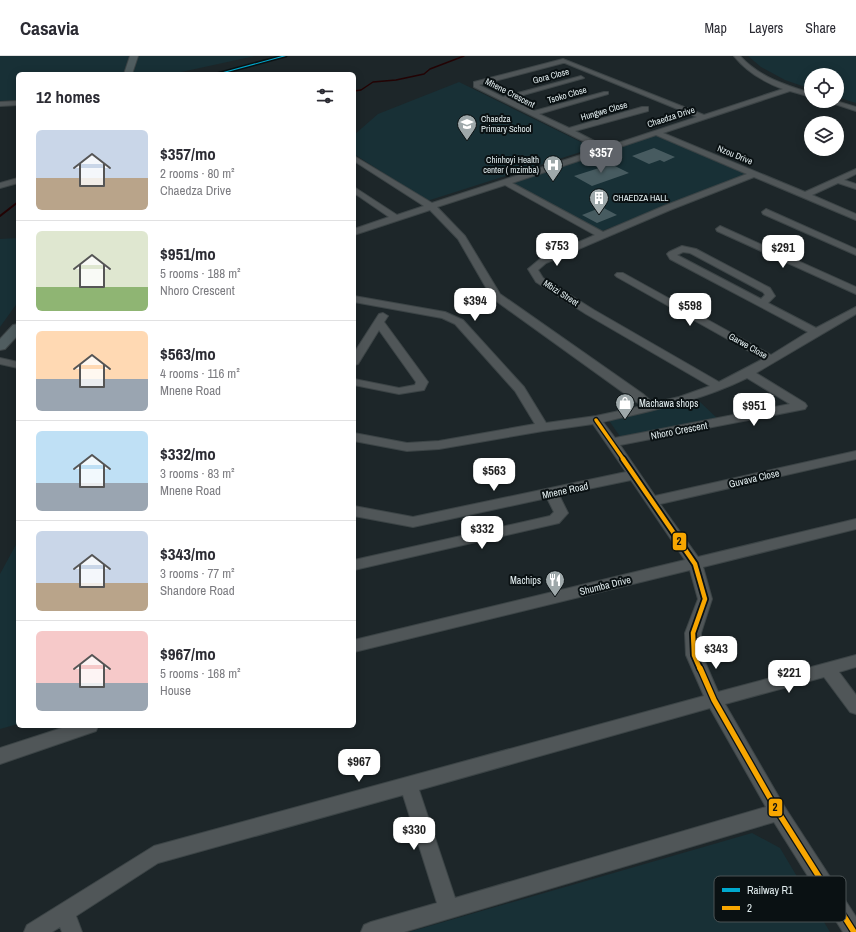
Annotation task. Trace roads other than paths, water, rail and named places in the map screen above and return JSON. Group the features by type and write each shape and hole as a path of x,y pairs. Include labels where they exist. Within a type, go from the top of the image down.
{"main road":[{"path":"129,72 134,56"},
{"path":"0,346 16,330"}],"street":[{"path":"738,56 741,61 758,74 789,89 804,94"},
{"name":"Mhene Crescent","path":"605,149 476,86 476,83 563,61 703,118"},
{"name":"Gora Close","path":"502,99 581,78"},
{"name":"Chaedza Drive","path":"356,231 789,89"},
{"name":"Tsoko Close","path":"532,114 606,93"},
{"path":"0,104 16,103"},
{"path":"844,105 856,109"},
{"name":"Hungwe Close","path":"568,131 645,109"},
{"name":"Nzou Drive","path":"656,133 856,217"},
{"path":"356,159 432,207 462,238 496,296 639,397 651,408"},
{"path":"806,195 856,171"},
{"name":"Mbizi Street","path":"719,387 590,312 539,280 533,269 543,261 667,208 755,174"},
{"path":"838,180 856,187"},
{"path":"0,186 16,181"},
{"path":"505,182 603,236"},
{"path":"356,190 396,218"},
{"path":"356,198 364,196"},
{"path":"766,212 856,252"},
{"path":"720,229 856,291"},
{"path":"762,303 770,296 767,290 693,251 682,249 672,254 673,257 816,332"},
{"name":"Garwe Close","path":"620,275 771,359"},
{"path":"356,299 445,315 459,322 520,389 544,427"},
{"path":"356,359 389,305"},
{"path":"356,437 407,447 439,445 544,427 596,420 651,408 682,400 719,387 748,373 856,310"},
{"path":"356,382 399,391 420,388 422,382 379,322"},
{"path":"0,361 16,365"},
{"name":"Nhoro Crescent","path":"612,443 801,406 748,373"},
{"path":"596,420 695,564 705,599 693,633 694,655 714,700 778,812 819,876"},
{"name":"Guvava Close","path":"652,501 856,455"},
{"name":"Mnene Road","path":"356,511 413,522 634,475"},
{"path":"356,565 554,520 561,513 551,493"},
{"name":"Shumba Drive","path":"356,646 856,524"},
{"path":"34,932 154,855 856,661"},
{"path":"827,669 856,707"},
{"path":"0,756 84,728"},
{"path":"408,784 449,909"},
{"path":"371,932 494,897 778,812"},
{"path":"65,913 72,932"},
{"path":"846,919 854,932"}],"waterway":[{"path":"356,91 361,90 373,82 396,80 424,74 430,69 464,56"},
{"path":"0,216 16,204"}],"rail line":[{"name":"R1","path":"225,72 285,56"}],"place":[{"name":"Chaedza Primary School","path":"467,141"},
{"name":"Chinhoyi Health center ( mzimba)","path":"553,182"},
{"name":"CHAEDZA HALL","path":"599,215"},
{"name":"Machawa shops","path":"625,420"},
{"name":"Machips","path":"555,597"}]}
